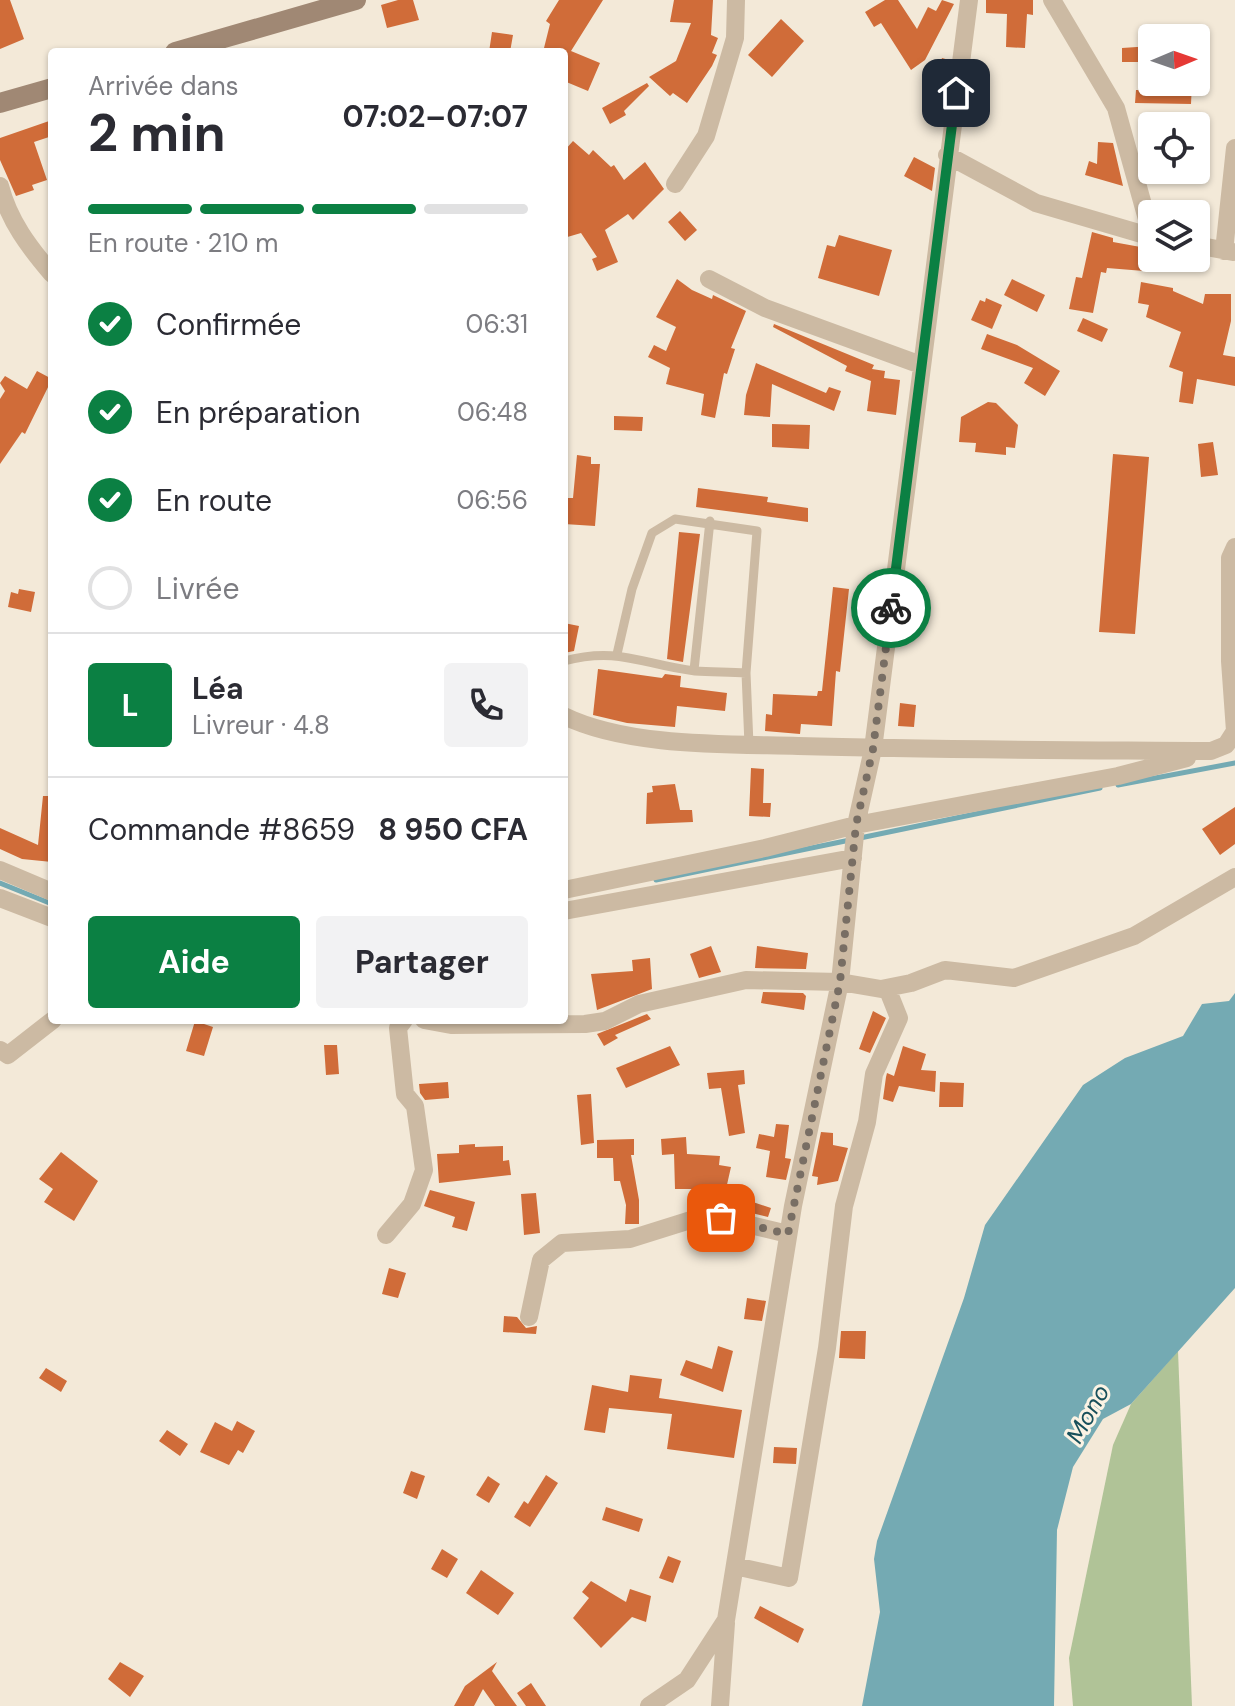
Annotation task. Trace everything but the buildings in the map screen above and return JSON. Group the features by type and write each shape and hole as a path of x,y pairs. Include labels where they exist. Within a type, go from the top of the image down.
{"street":[{"path":"189,48 356,0"},
{"path":"675,184 706,136 735,38 736,0"},
{"path":"720,1706 726,1620 788,1234 840,982 856,825 873,749 969,0"},
{"path":"1052,0 1116,108 1142,200"},
{"path":"0,103 48,89"},
{"path":"1229,252 1235,148"},
{"path":"947,155 1036,203 1138,233"},
{"path":"0,186 10,216 26,244 48,269"},
{"path":"709,279 765,308 921,365"},
{"path":"568,889 765,848 856,825 1118,776 1224,747 1235,731 1230,661 1230,558 1235,547"},
{"path":"568,718 581,724 642,736 749,745 873,749 1224,747"},
{"path":"568,910 853,858"},
{"path":"0,870 48,890"},
{"path":"446,1024 585,1024 605,1021 639,1004 663,1002 746,980 840,982 887,988 945,970 1014,978 1134,936 1235,877"},
{"path":"0,898 48,916"},
{"path":"735,1566 789,1578 827,1348 844,1206 867,1122 874,1074 899,1018 887,988"},
{"path":"0,1050 8,1055 48,1024"},
{"path":"386,1235 412,1204 424,1170 415,1106 405,1094 398,1028 401,1024"},
{"path":"529,1317 541,1260 562,1243 630,1239 697,1218 721,1218 788,1234"},
{"path":"649,1706 687,1680 726,1620"}],"lane":[{"path":"617,654 632,589 652,533 675,519 710,521 757,531 746,673 749,745"},
{"path":"694,670 710,521"},
{"path":"568,660 591,654 617,654 694,670 746,673"}],"green space":[{"path":"1178,1351 1192,1706 1073,1706 1069,1658 1113,1445 1131,1404"}],"water":[{"name":"Mono","path":"1235,993 1235,1288 1131,1404 1103,1419 1073,1467 1057,1530 1054,1706 862,1706 880,1612 874,1559 877,1541 964,1298 985,1225 1083,1085 1125,1058 1183,1036 1202,1004 1229,1001"}],"waterway":[{"path":"1118,785 1235,763"},
{"path":"860,838 1100,788"},
{"path":"656,880 850,840"},
{"path":"0,883 48,902"}],"way so far":[{"path":"721,1218 788,1234 840,982 856,825 873,749 891,608"}],"route":[{"path":"891,608 956,93"}]}
